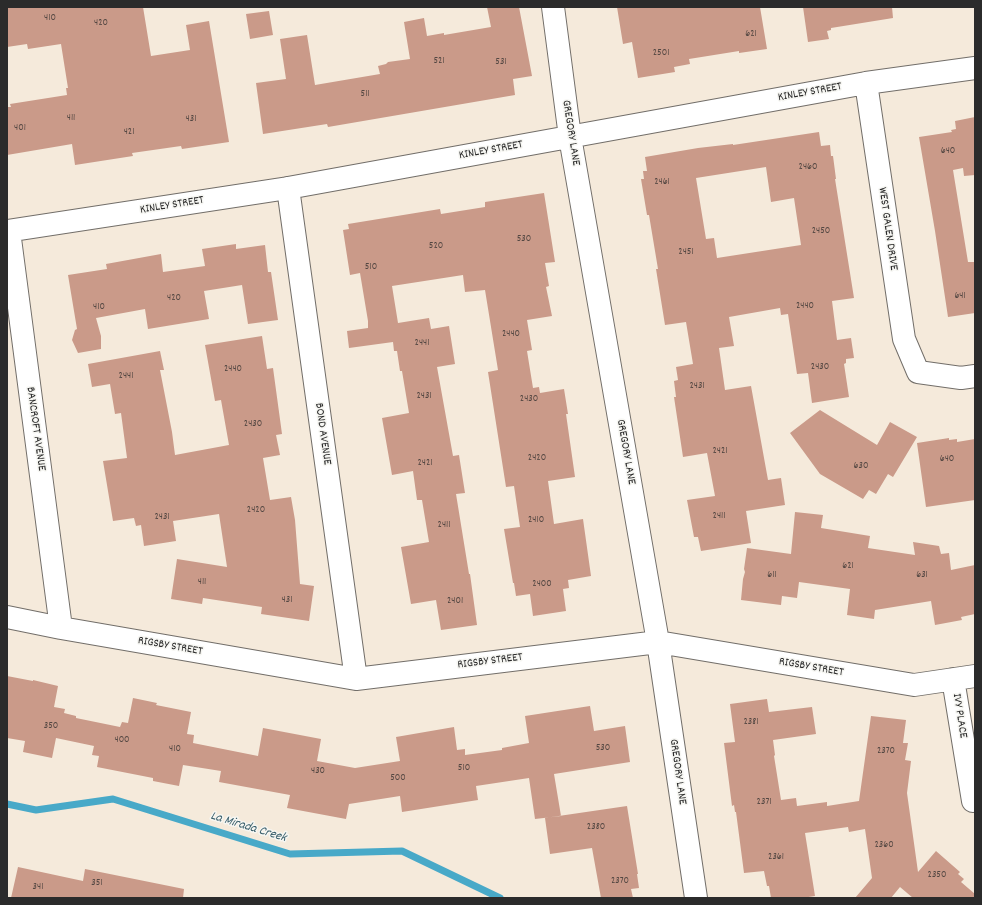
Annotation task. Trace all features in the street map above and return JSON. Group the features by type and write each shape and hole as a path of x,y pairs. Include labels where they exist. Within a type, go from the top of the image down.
{"street":[{"name":"GREGORY LANE","path":"553,7 570,137 658,642 696,898"},
{"name":"KINLEY STREET","path":"8,231 288,188 866,83 975,68"},
{"name":"WEST GALEN DRIVE","path":"866,83 904,339 918,372 961,378 975,376"},
{"name":"BOND AVENUE","path":"288,188 356,679"},
{"name":"BANCROFT AVENUE","path":"8,231 61,628"},
{"name":"RIGSBY STREET","path":"7,617 61,628 356,679 658,642 914,685 975,676"},
{"name":"IVY PLACE","path":"953,679 973,801"}],"building":[{"path":"7,7 143,7 151,56 190,50 186,25 209,21 229,142 182,149 181,146 132,153 133,156 75,165 72,144 7,155 7,107 11,107 10,104 67,95 66,88 68,88 61,44 28,49 27,44 7,47"},
{"path":"487,7 519,7 532,76 513,79 515,95 328,127 327,124 263,134 256,83 286,79 280,39 307,35 315,85 380,74 378,66 388,62 410,59 404,22 424,18 427,36 444,33 444,35 491,27"},
{"path":"617,7 760,7 767,49 739,53 739,51 689,59 690,64 674,67 675,72 638,78 632,42 623,44"},
{"path":"803,7 892,7 893,18 831,28 831,30 827,31 829,39 808,42"},
{"path":"269,11 273,35 250,39 246,14"},
{"path":"975,117 975,175 964,176 963,168 953,170 968,262 975,262 975,313 948,317 919,137 952,132 951,130 956,129 955,121"},
{"path":"819,132 821,146 830,145 831,156 833,156 835,179 854,298 832,301 837,340 851,338 854,358 846,359 846,363 844,364 849,397 812,403 808,373 797,374 788,314 781,315 780,308 729,317 734,346 719,348 725,390 751,386 768,480 781,478 785,505 746,511 751,543 701,551 698,537 694,537 687,500 715,496 707,453 683,457 674,397 676,397 674,381 678,380 676,367 693,364 686,322 665,325 656,269 658,269 641,179 644,179 643,171 647,171 645,157 698,148 733,145","holes":["766,167 771,202 794,198 801,245 717,258 714,238 706,239 696,178"]},
{"path":"544,193 555,262 545,263 549,286 546,287 552,316 527,320 532,350 527,351 533,388 539,387 540,393 564,389 575,477 548,481 554,524 583,519 591,576 568,580 569,588 563,589 566,611 533,616 530,594 516,596 504,529 520,527 514,486 506,487 488,372 498,370 485,290 465,292 463,275 392,286 398,323 429,318 431,329 449,326 455,364 437,367 453,456 459,455 465,493 456,494 477,625 441,630 436,600 411,604 401,547 429,542 422,500 417,500 413,471 392,475 382,418 409,413 402,371 400,371 397,351 394,351 393,342 349,348 347,331 368,328 368,321 360,273 350,275 343,230 349,229 348,224 440,209 441,214 485,207 485,202"},
{"path":"236,244 236,249 265,245 268,272 271,272 278,320 248,324 242,285 204,291 209,319 148,329 145,309 96,318 101,336 101,349 78,353 72,340 75,330 77,329 68,275 107,269 106,264 161,254 163,272 205,266 202,249"},
{"path":"262,336 267,369 273,368 282,434 276,435 280,455 263,458 270,500 291,497 295,520 300,584 314,586 309,621 261,614 262,607 203,598 202,604 171,599 177,559 227,567 219,514 173,521 176,541 144,546 141,525 136,526 134,518 113,521 103,461 127,458 121,413 115,414 110,384 92,387 88,364 160,351 164,370 160,370 175,455 229,445 221,400 215,401 205,345"},
{"path":"820,410 877,445 890,422 917,437 893,477 888,474 876,494 869,490 863,499 820,474 790,433"},
{"path":"949,438 949,440 957,439 957,442 975,439 975,500 926,507 917,443"},
{"path":"795,512 823,515 821,528 870,536 868,548 915,555 913,542 939,546 941,554 949,553 951,570 975,565 975,614 961,617 962,620 935,625 931,601 875,610 874,619 847,615 850,589 799,582 797,598 782,596 781,605 741,600 747,548 791,554"},
{"path":"7,676 58,686 54,707 65,709 64,713 76,716 76,718 120,727 122,722 128,723 133,698 157,703 156,705 191,712 187,734 194,735 193,743 258,756 263,728 321,739 317,761 355,768 400,761 396,737 454,727 457,750 465,749 465,755 502,750 502,748 529,743 525,716 590,706 594,731 625,726 630,762 554,774 561,816 535,819 529,778 476,786 478,800 402,812 400,796 349,804 346,819 287,808 290,795 219,782 221,771 183,765 179,786 153,781 153,778 97,767 99,756 92,755 94,746 56,738 52,758 23,752 25,741 7,738"},
{"path":"767,699 769,712 812,707 816,734 773,740 781,800 796,798 797,806 827,802 827,806 859,801 871,716 906,720 903,743 908,743 905,760 911,761 907,793 918,872 936,851 960,872 958,874 964,879 961,882 975,894 975,898 913,898 900,887 891,898 855,898 872,878 865,829 849,832 848,827 805,833 815,896 802,898 771,898 764,871 744,873 736,812 734,805 732,806 724,743 735,742 730,704"},
{"path":"627,806 639,888 631,889 633,898 601,898 592,848 550,854 545,818"},
{"path":"18,867 83,881 85,869 184,889 183,898 11,898"}],"waterway":[{"name":"La Mirada Creek","path":"7,804 36,810 113,799 290,854 402,851 500,898"}]}
